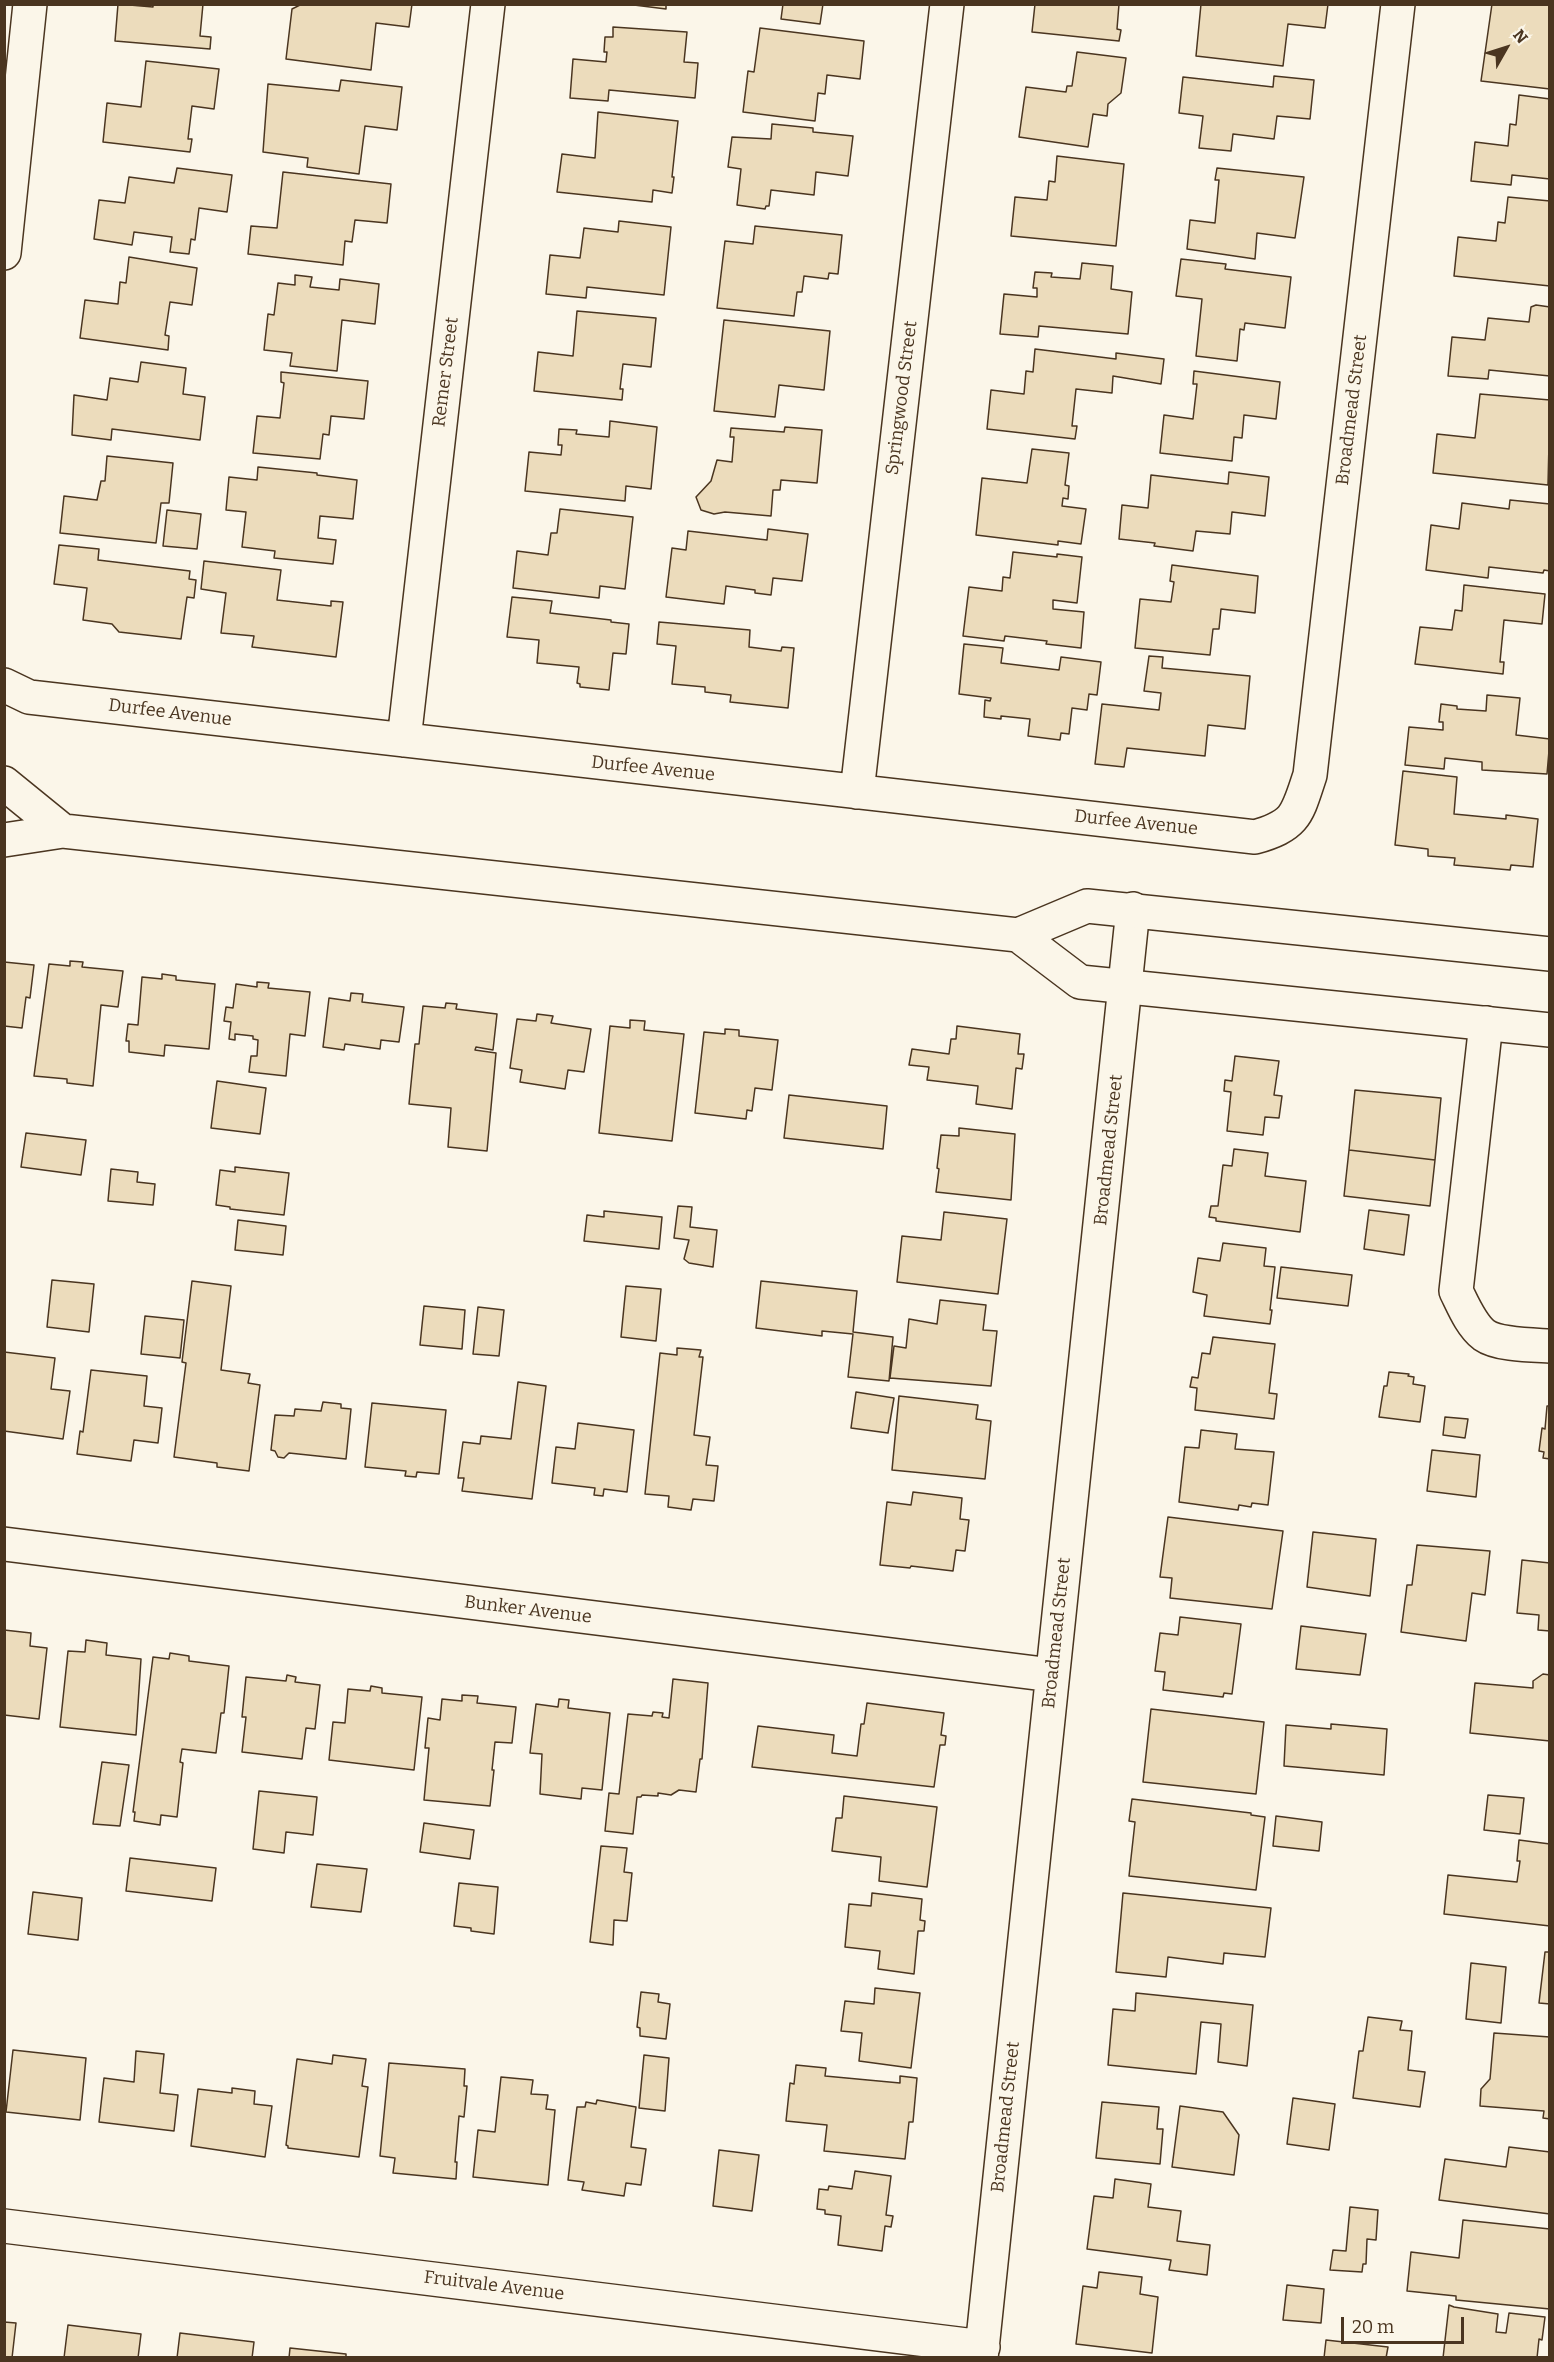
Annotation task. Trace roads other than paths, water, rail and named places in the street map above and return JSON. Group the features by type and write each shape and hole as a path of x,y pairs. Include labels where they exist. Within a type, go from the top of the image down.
{"street":[{"path":"4,253 30,4"},
{"name":"Remer Street","path":"404,740 488,4"},
{"name":"Springwood Street","path":"857,792 947,4"},
{"name":"Broadmead Street","path":"1297,814 1310,775 1398,4"},
{"name":"Durfee Avenue","path":"4,685 29,697 1255,837 1277,831 1297,814"},
{"path":"4,783 63,831"},
{"path":"4,840 63,831 1018,935 1087,906 1550,954"},
{"name":"Broadmead Street","path":"982,2352 1133,909"},
{"path":"1018,935 1080,981 1550,1030"},
{"path":"1486,1023 1456,1291 1467,1313 1485,1335 1504,1342 1550,1346"},
{"name":"Bunker Avenue","path":"4,1544 1052,1675"},
{"name":"Fruitvale Avenue","path":"4,2226 982,2352"}]}
